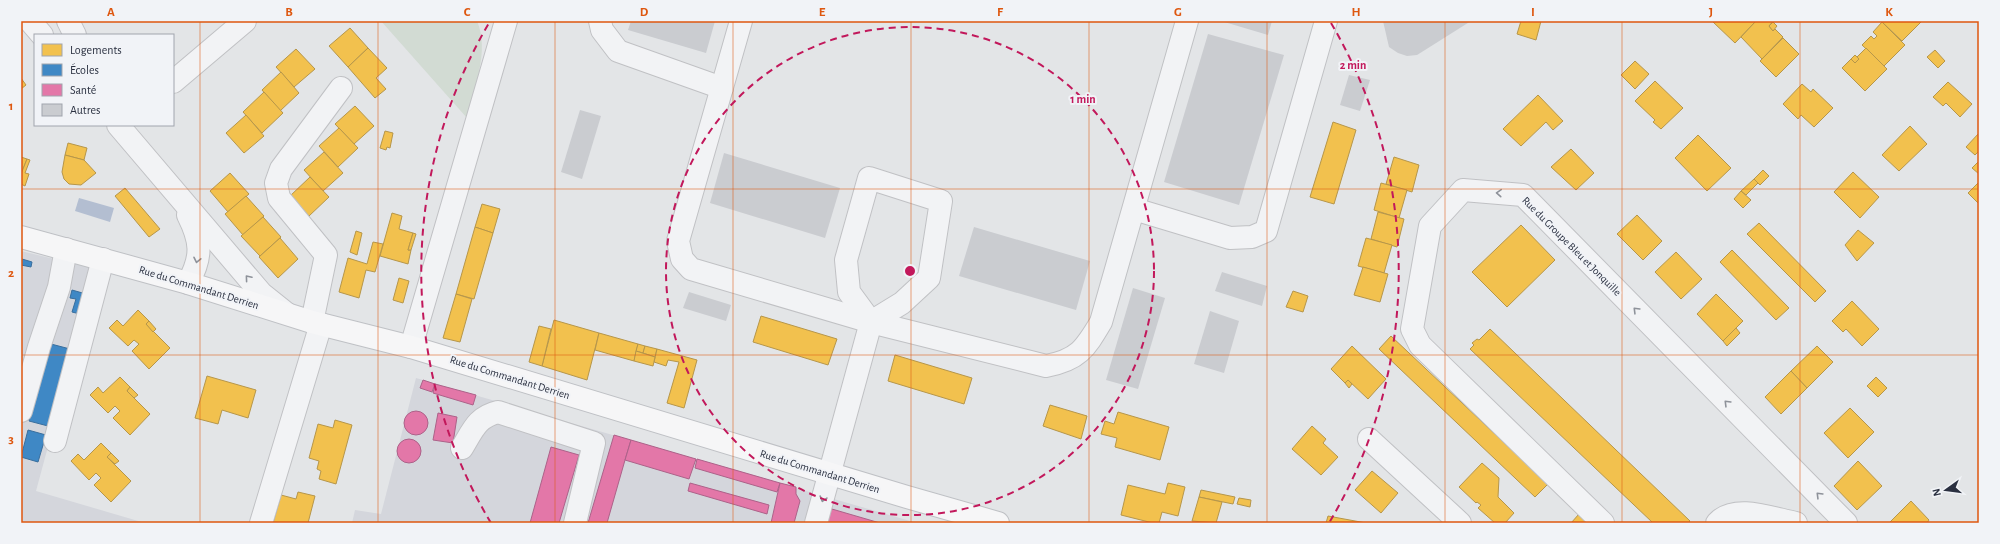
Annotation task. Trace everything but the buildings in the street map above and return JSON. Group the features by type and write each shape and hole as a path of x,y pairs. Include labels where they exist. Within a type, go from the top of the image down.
{"main road":[{"name":"Rue du Commandant Derrien","path":"21,237 188,282 317,323 411,347 830,474 998,523"}],"street":[{"path":"30,21 41,34"},
{"path":"68,21 74,34"},
{"path":"174,81 245,21"},
{"path":"411,347 506,21"},
{"path":"600,21 602,30 618,51 722,88"},
{"path":"742,21 678,241 682,259 691,269 870,322 1046,366 1064,362 1078,355 1089,343 1101,322 1187,21"},
{"path":"1134,209 1230,238 1252,237 1266,232 1326,21"},
{"path":"261,523 317,323 326,255 279,198 276,183 281,169 340,88"},
{"path":"119,126 179,198 204,224 261,293 286,314"},
{"path":"816,523 870,322 902,304 929,278 940,201 869,178 846,260 849,292 870,322"},
{"name":"Rue du Groupe Bleu et Jonquille","path":"1604,523 1420,345 1412,329 1430,226 1463,190 1523,195 1846,523"},
{"path":"179,198 198,240 197,265 188,282"},
{"path":"21,411 38,347 59,287 66,249"},
{"path":"55,441 103,259"},
{"path":"462,448 478,423 486,415 498,412 594,443 575,523"},
{"path":"1369,439 1460,523"},
{"path":"1717,523 1722,518 1741,513 1796,523"}],"shaded area":[{"path":"381,21 477,21 481,33 482,45 480,70 467,118"},
{"path":"21,251 96,269 36,491 145,523 21,523"},
{"path":"416,378 917,523 352,523 355,510 381,514"}],"water":[{"path":"79,198 114,208 110,222 75,211"}]}
